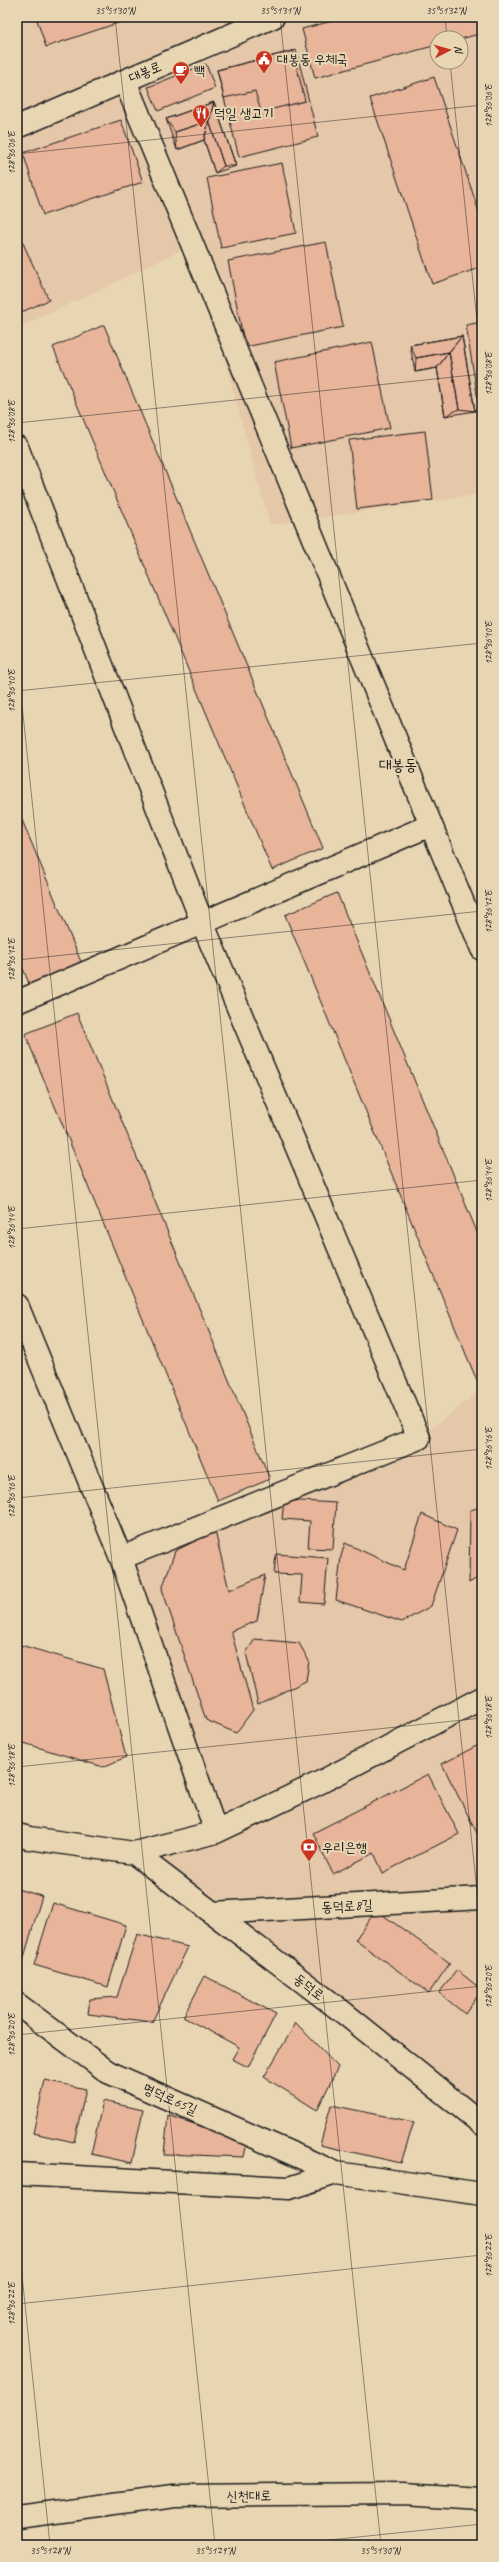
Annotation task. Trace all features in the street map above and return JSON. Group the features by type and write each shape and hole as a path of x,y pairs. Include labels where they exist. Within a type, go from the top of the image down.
{"main road":[{"name":"대봉로","path":"17,127 273,17"},
{"path":"125,81 482,949"},
{"path":"17,447 202,922 418,1438 121,1558"},
{"path":"17,1002 431,825"},
{"path":"17,1305 121,1558 216,1832"},
{"name":"동덕로","path":"17,1835 134,1853 216,1832 321,1782 482,1698"},
{"name":"동덕로","path":"134,1853 344,2013 482,2124"},
{"name":"동덕로8길","path":"212,1913 482,1898"},
{"name":"명덕로65길","path":"17,2004 108,2072 336,2173 482,2194"},
{"name":"명덕로65길","path":"17,2174 289,2188 336,2173"},
{"name":"신천대로","path":"17,2517 174,2496 404,2494 482,2499"}],"shaded area":[{"path":"17,17 482,17 482,494 270,525 193,245 17,329"},
{"path":"482,1389 482,2131 134,1853 216,1832 121,1558 419,1438"}],"building":[{"path":"36,17 126,17 127,20 46,47"},
{"path":"347,17 479,17 482,33 469,37 469,30 429,30 429,47 315,78 302,29"},
{"name":"대봉동 우체국","path":"296,50 318,137 239,157 217,70"},
{"path":"293,51 305,101 261,112 255,91 224,98 217,70"},
{"path":"206,64 215,88 158,111 148,87"},
{"path":"434,77 482,221 482,267 432,284 370,98"},
{"path":"214,102 236,166 215,173 204,140 177,150 166,119"},
{"path":"214,102 209,121 175,132 166,119"},
{"path":"214,102 236,166 224,166 209,121"},
{"path":"121,120 143,182 43,215 23,153"},
{"path":"209,121 204,140 177,150 175,132"},
{"path":"209,121 224,166 215,173 204,140"},
{"path":"282,163 296,233 221,248 207,178"},
{"path":"17,230 49,300 17,314"},
{"path":"326,242 343,327 245,347 228,261"},
{"path":"482,322 482,426 466,325"},
{"path":"104,325 323,848 272,870 53,347"},
{"path":"462,336 475,411 445,416 437,368 415,372 410,345"},
{"path":"462,336 449,352 416,358 410,345"},
{"path":"462,336 475,411 459,409 449,352"},
{"path":"372,342 390,428 291,448 274,362"},
{"path":"449,352 437,368 415,372 416,358"},
{"path":"449,352 459,409 445,416 437,368"},
{"path":"425,431 433,500 357,509 349,440"},
{"path":"17,808 84,969 32,991 17,954"},
{"path":"337,893 482,1244 482,1379 477,1381 285,915"},
{"path":"77,1013 270,1479 218,1501 25,1034"},
{"path":"284,1500 336,1503 333,1549 308,1548 310,1521 282,1519"},
{"path":"482,1507 482,1575 469,1583 470,1510"},
{"path":"422,1514 457,1530 431,1606 402,1622 336,1600 341,1556 345,1543 404,1570"},
{"path":"215,1531 229,1590 265,1575 257,1621 231,1631 253,1710 236,1733 206,1720 162,1589 175,1551"},
{"path":"276,1554 328,1558 324,1604 300,1602 302,1575 274,1574"},
{"path":"255,1639 299,1643 309,1661 306,1681 258,1704 246,1653"},
{"path":"17,1644 103,1669 126,1757 103,1767 17,1741"},
{"path":"482,1743 482,1843 442,1764"},
{"path":"428,1774 459,1834 383,1873 374,1853 333,1874 313,1833"},
{"path":"17,1889 42,1896 20,1971 17,1968"},
{"path":"53,1903 126,1925 108,1987 34,1965"},
{"path":"376,1910 450,1963 429,1993 355,1940"},
{"path":"137,1934 188,1947 152,2022 88,2014 90,1999 117,1997"},
{"path":"457,1970 482,1990 465,2014 439,1993"},
{"path":"205,1976 276,2014 248,2067 232,2059 239,2047 183,2017"},
{"path":"296,2023 338,2067 317,2110 264,2077"},
{"path":"45,2080 86,2089 74,2142 33,2133"},
{"path":"103,2101 143,2110 132,2163 91,2154"},
{"path":"331,2105 414,2122 401,2163 320,2145"},
{"path":"168,2115 247,2142 244,2157 164,2154"}],"place":[{"name":"대봉동 우체국","path":"264,74"},
{"name":"빽","path":"181,85"},
{"name":"덕일 생고기","path":"201,128"},
{"name":"우리은행","path":"309,1862"}],"district":[{"name":"대봉동","path":"398,765"}]}
